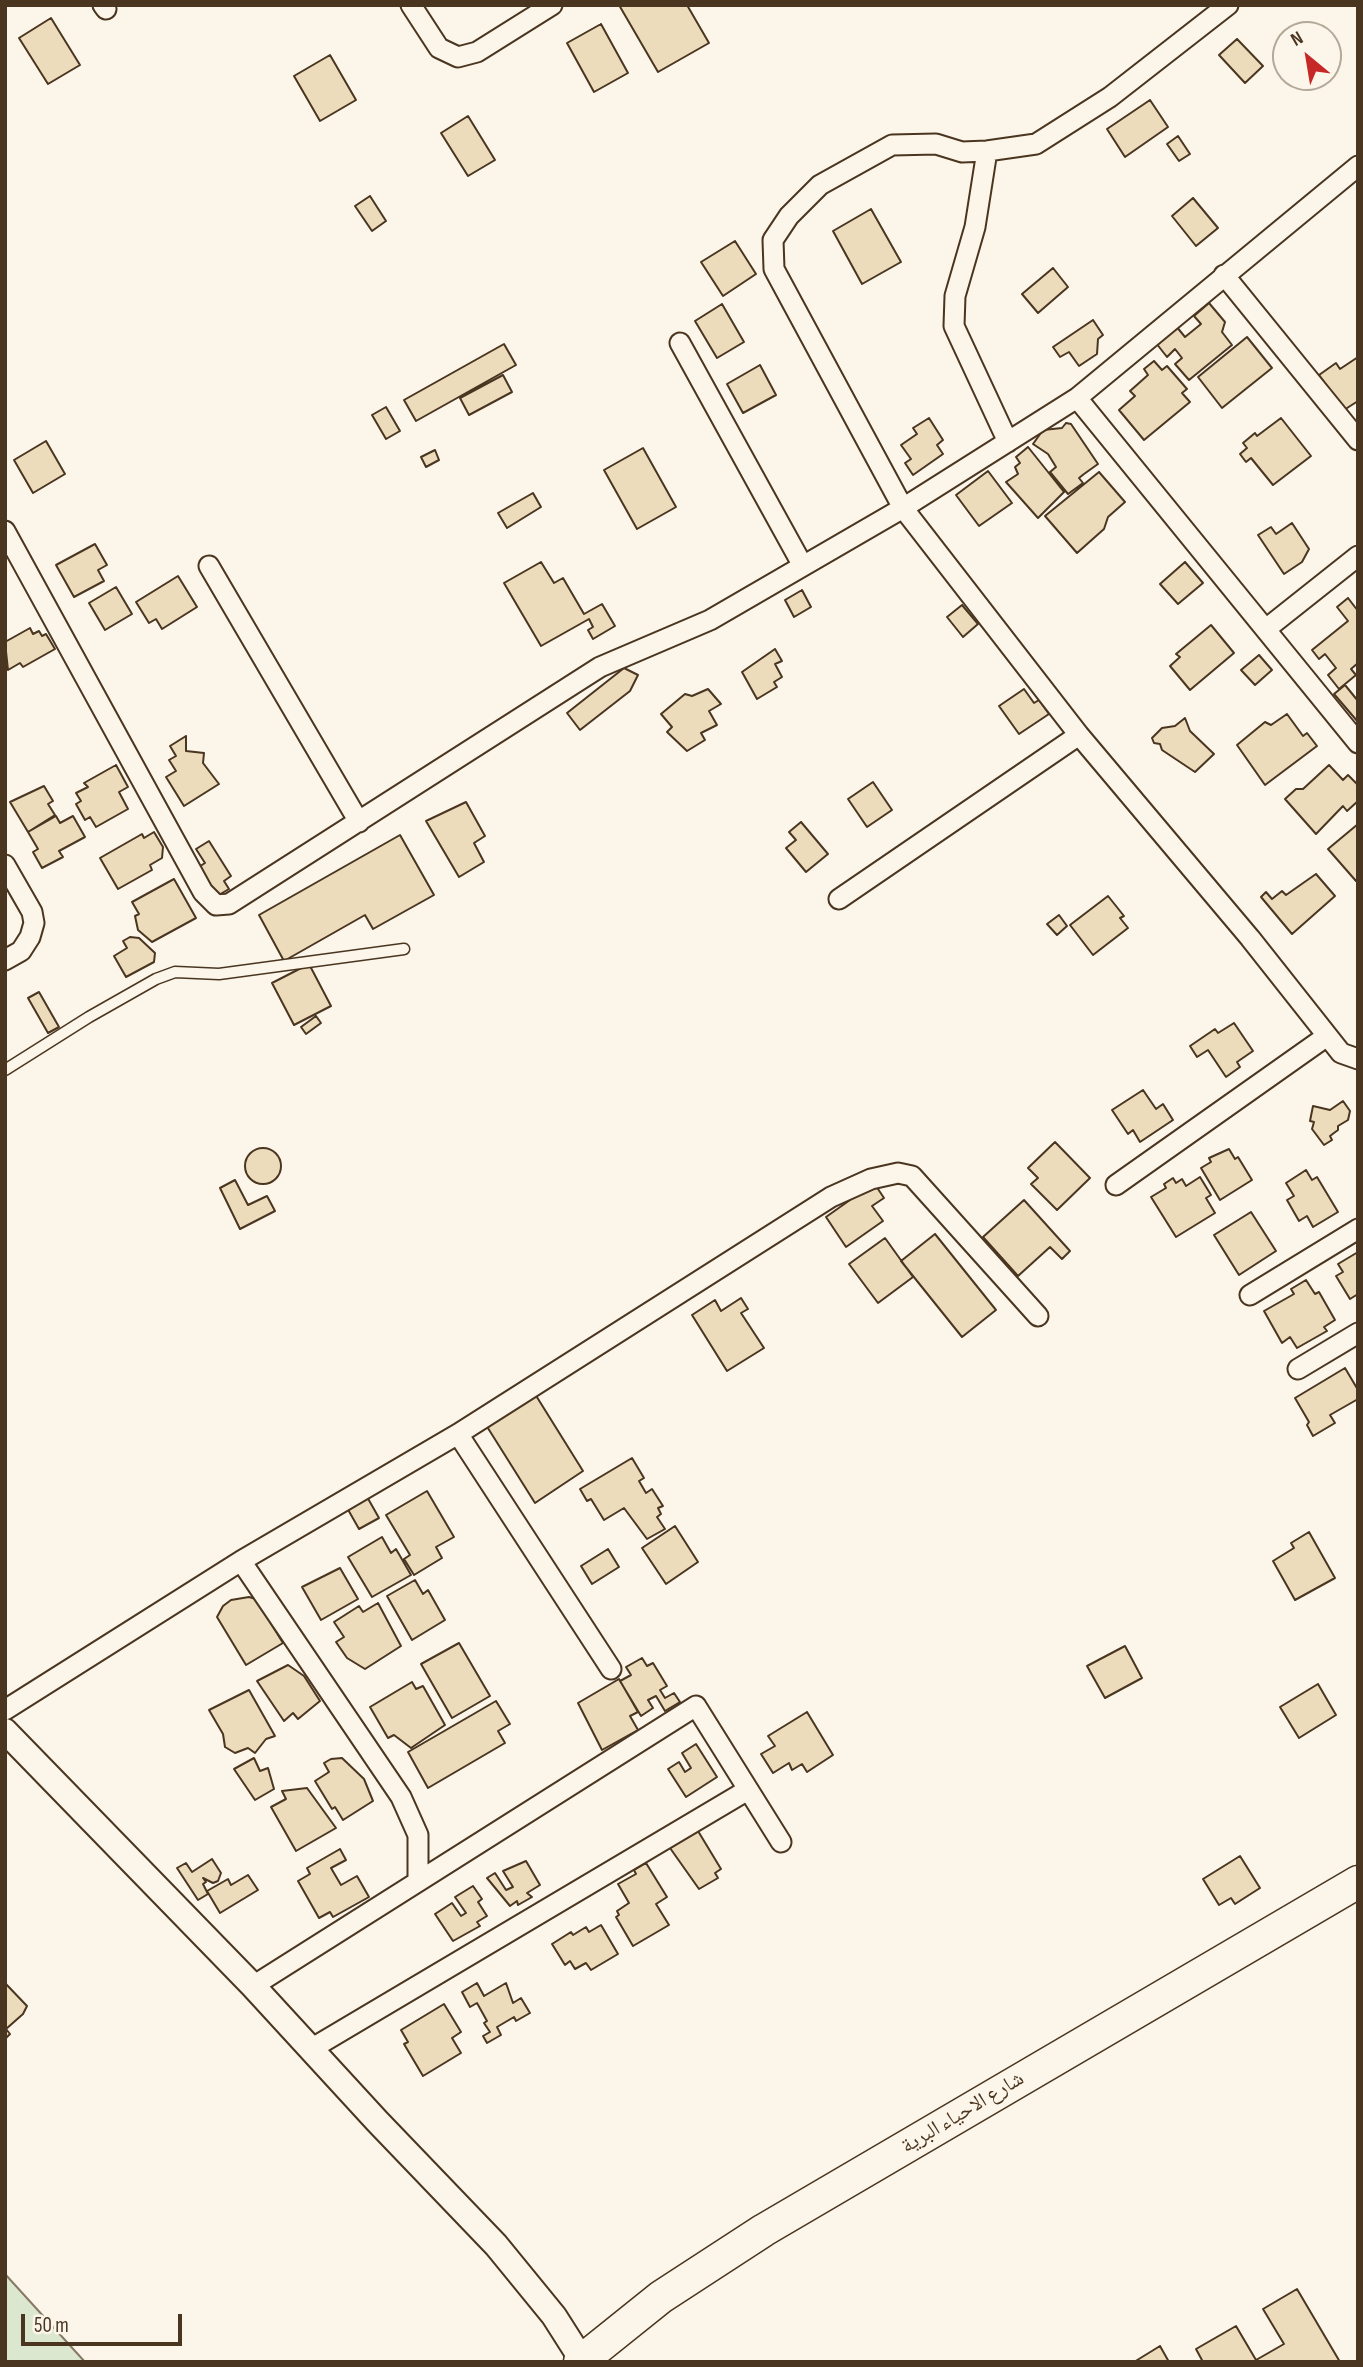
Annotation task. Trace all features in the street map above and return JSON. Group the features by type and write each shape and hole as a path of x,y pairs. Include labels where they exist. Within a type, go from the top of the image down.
{"main road":[{"name":"شارع الاحياء البرية","path":"582,2361 662,2297 764,2230 1358,1882"}],"street":[{"path":"411,5 439,48 458,57 477,52 548,6"},
{"path":"1228,5 1110,97 1036,144 987,152 962,152 936,144 892,145 820,185 789,216 773,240 774,269 903,508 1079,735 1340,1053 1358,1059"},
{"path":"987,152 975,227 955,296 954,326 1008,442"},
{"path":"5,531 202,891 216,905 229,904 600,667 710,620 903,508 1077,398 1151,340 1224,275 1358,166"},
{"path":"1224,275 1358,440"},
{"path":"680,343 803,566"},
{"path":"1077,398 1358,743"},
{"path":"1266,629 1358,556"},
{"path":"209,566 359,822"},
{"path":"839,899 1079,735"},
{"path":"5,866 32,912 34,923 30,937 21,951 5,960"},
{"path":"1116,1185 1327,1036"},
{"path":"5,1710 241,1561 458,1434 831,1197 870,1179 898,1173 912,1176 1038,1316"},
{"path":"1250,1295 1358,1229"},
{"path":"1298,1369 1358,1333"},
{"path":"458,1434 611,1669"},
{"path":"241,1561 401,1797 418,1835 418,1879"},
{"path":"253,1986 418,1879 696,1706 746,1791 780,1842"},
{"path":"5,1731 253,1986 496,2245 554,2316 582,2361"},
{"path":"311,2049 746,1791"}],"lane":[{"path":"5,1070 89,1017 156,979 175,972 219,974 404,949"}],"green space":[{"path":"5,2274 85,2362 5,2362"}],"building":[{"path":"619,5 687,5 709,43 658,72"},
{"path":"51,18 80,65 48,84 19,38"},
{"path":"601,24 628,73 594,92 567,43"},
{"path":"1237,39 1263,66 1245,83 1219,55"},
{"path":"330,55 356,100 320,121 294,76"},
{"path":"1150,100 1168,127 1125,157 1107,129"},
{"path":"468,116 495,160 468,176 441,133"},
{"path":"1178,136 1190,154 1179,161 1167,144"},
{"path":"370,196 386,221 372,231 355,206"},
{"path":"1193,198 1218,228 1196,246 1172,216"},
{"path":"871,209 901,262 862,284 833,231"},
{"path":"735,241 756,274 723,296 701,262"},
{"path":"1053,268 1068,287 1038,313 1022,294"},
{"path":"1209,303 1225,322 1222,332 1232,345 1189,380 1175,364 1182,358 1175,349 1167,357 1156,343 1176,326 1185,337 1201,324 1194,316"},
{"path":"722,304 744,342 717,358 695,321"},
{"path":"1093,320 1103,335 1098,339 1097,354 1079,366 1069,352 1060,357 1053,347"},
{"path":"1247,337 1272,368 1222,408 1198,377"},
{"path":"504,344 516,365 416,421 404,400"},
{"path":"1358,357 1358,401 1344,410 1319,375 1336,363 1340,369"},
{"path":"1154,361 1162,370 1167,366 1187,389 1182,393 1190,402 1144,440 1119,410 1135,396 1130,391 1148,375 1144,369"},
{"path":"760,365 776,395 743,413 727,384"},
{"path":"503,375 512,392 469,415 460,398"},
{"path":"386,407 400,431 386,439 372,415"},
{"path":"929,418 943,440 937,445 943,454 913,475 905,463 911,459 901,445 917,434 913,428"},
{"path":"1281,418 1311,456 1273,485 1251,458 1246,462 1240,454 1247,448 1243,443"},
{"path":"1066,423 1071,424 1098,464 1079,478 1083,483 1068,494 1050,472 1056,467 1048,454 1033,444 1043,430 1062,428"},
{"path":"46,441 65,474 33,493 14,460"},
{"path":"1028,447 1064,492 1038,518 1006,482 1018,474 1015,467 1020,463 1016,457"},
{"path":"643,448 676,507 637,529 604,470"},
{"path":"435,450 439,460 426,467 421,457"},
{"path":"988,471 1012,503 979,526 956,495"},
{"path":"1099,472 1125,502 1108,517 1104,529 1077,553 1045,516"},
{"path":"533,493 541,507 507,528 498,513"},
{"path":"1292,523 1309,549 1302,562 1284,574 1258,535 1271,527 1276,534"},
{"path":"95,544 107,565 98,570 104,581 74,597 56,565"},
{"path":"541,562 554,583 563,578 584,614 602,604 615,626 593,639 588,630 593,627 589,619 541,646 504,583"},
{"path":"1185,562 1203,583 1178,604 1160,584"},
{"path":"178,576 197,607 162,629 156,619 149,623 136,602"},
{"path":"116,587 132,614 105,630 89,603"},
{"path":"802,590 811,607 794,617 785,600"},
{"path":"1348,598 1358,611 1358,663 1351,669 1356,675 1339,689 1328,675 1336,668 1325,654 1319,659 1312,650 1348,621 1337,607"},
{"path":"962,605 978,624 963,637 947,617"},
{"path":"1211,625 1234,653 1190,690 1170,666 1180,657 1176,654"},
{"path":"30,628 33,634 39,631 42,636 46,634 55,649 23,667 20,663 8,670 5,642"},
{"path":"775,649 782,661 775,664 782,677 774,682 777,687 757,699 742,672"},
{"path":"1259,655 1272,670 1255,685 1241,670"},
{"path":"624,668 638,675 630,691 580,730 567,713"},
{"path":"1345,685 1358,701 1358,722 1334,694"},
{"path":"708,689 721,704 709,711 717,725 701,733 705,740 687,751 667,732 672,727 661,714 685,694 692,696"},
{"path":"1024,689 1034,703 1039,700 1049,714 1019,734 999,706"},
{"path":"1287,714 1303,736 1307,733 1317,746 1265,785 1237,745 1265,722 1271,725"},
{"path":"1185,718 1190,731 1214,754 1195,772 1162,750 1160,744 1154,743 1152,738 1162,728 1175,726"},
{"path":"186,736 186,751 204,753 203,763 219,784 184,806 166,777 176,771 169,760 176,756 170,746"},
{"path":"116,765 128,787 119,792 128,809 96,827 90,817 85,820 76,804 81,801 76,793 88,787 84,783"},
{"path":"1329,765 1343,780 1348,775 1358,785 1358,801 1347,811 1343,806 1316,834 1285,799 1296,789 1303,789"},
{"path":"873,782 892,810 867,827 848,799"},
{"path":"44,786 53,801 48,804 55,815 28,832 10,802"},
{"path":"466,802 485,836 474,843 484,862 459,877 426,821"},
{"path":"56,816 60,823 73,816 85,837 59,851 63,857 42,868 33,852 38,849 28,832"},
{"path":"801,822 828,854 806,872 786,848 796,840 789,832"},
{"path":"1358,824 1358,880 1356,881 1328,849"},
{"path":"154,832 163,847 162,858 150,865 152,870 118,889 100,858 142,834 144,838"},
{"path":"400,835 434,895 373,929 365,915 284,961 259,915"},
{"path":"209,841 231,876 224,881 229,889 212,899 194,870 205,863 196,849"},
{"path":"1316,874 1335,896 1292,934 1261,897 1266,892 1272,899 1282,891 1286,895"},
{"path":"174,879 196,918 152,942 138,930 135,916 139,914 132,902"},
{"path":"1108,896 1124,916 1120,918 1128,928 1093,955 1070,925"},
{"path":"1059,915 1067,926 1057,935 1047,924"},
{"path":"130,937 139,938 155,953 154,962 126,977 114,956 127,948 123,941"},
{"path":"309,964 331,1006 294,1025 272,983"},
{"path":"39,992 59,1027 48,1033 28,998"},
{"path":"316,1016 321,1023 306,1034 301,1027"},
{"path":"1234,1023 1253,1051 1237,1062 1240,1067 1226,1077 1208,1050 1197,1057 1190,1046 1215,1029 1218,1033"},
{"path":"1143,1090 1156,1109 1163,1104 1173,1120 1140,1142 1133,1130 1128,1134 1112,1110"},
{"path":"1343,1101 1350,1111 1348,1120 1338,1126 1338,1130 1330,1136 1332,1140 1324,1145 1312,1129 1314,1122 1310,1121 1313,1106 1330,1110"},
{"path":"1055,1142 1090,1178 1057,1210 1031,1184 1038,1178 1028,1168"},
{"path":"263,1148 276,1153 281,1166 276,1179 263,1184 250,1179 245,1166 250,1153"},
{"path":"1229,1149 1235,1159 1238,1157 1252,1180 1220,1200 1201,1168 1211,1162 1209,1158"},
{"path":"1306,1170 1312,1180 1317,1177 1338,1212 1313,1227 1307,1216 1299,1221 1287,1200 1294,1196 1286,1183"},
{"path":"1200,1177 1211,1195 1206,1198 1215,1213 1176,1237 1151,1197 1166,1188 1164,1184 1173,1178 1176,1183 1182,1179 1186,1186"},
{"path":"235,1180 248,1205 267,1196 275,1211 240,1229 220,1188"},
{"path":"874,1183 884,1198 872,1206 883,1221 846,1247 826,1217"},
{"path":"1024,1200 1070,1251 1062,1259 1050,1247 1018,1276 983,1237"},
{"path":"1251,1212 1276,1251 1239,1275 1214,1235"},
{"path":"935,1234 996,1310 962,1337 901,1261"},
{"path":"885,1238 913,1277 878,1303 849,1264"},
{"path":"1358,1252 1358,1294 1350,1299 1336,1276 1343,1272 1338,1264"},
{"path":"1306,1280 1315,1294 1319,1292 1335,1320 1324,1327 1327,1331 1297,1348 1290,1337 1282,1343 1264,1311 1294,1294 1291,1289"},
{"path":"741,1298 748,1309 741,1313 764,1348 727,1371 692,1315 715,1300 721,1311"},
{"path":"1345,1368 1358,1390 1358,1399 1330,1415 1335,1423 1313,1436 1307,1425 1309,1422 1295,1398"},
{"path":"535,1394 583,1471 535,1503 486,1425"},
{"path":"632,1458 644,1478 639,1481 646,1493 652,1489 663,1506 658,1508 661,1514 657,1517 665,1529 647,1539 624,1508 604,1520 591,1499 587,1501 580,1489"},
{"path":"427,1491 454,1537 436,1547 442,1558 414,1575 404,1559 410,1555 386,1515"},
{"path":"366,1495 379,1518 359,1529 346,1506"},
{"path":"675,1526 698,1562 666,1584 642,1548"},
{"path":"1309,1532 1335,1578 1295,1600 1273,1561 1294,1548 1291,1543"},
{"path":"382,1537 391,1553 396,1549 411,1575 372,1597 348,1557"},
{"path":"608,1549 619,1567 592,1584 581,1566"},
{"path":"340,1568 358,1599 321,1620 302,1587"},
{"path":"415,1580 423,1594 428,1590 445,1620 412,1640 387,1596"},
{"path":"249,1597 256,1599 283,1643 246,1665 217,1617 223,1606 231,1600"},
{"path":"378,1603 401,1646 365,1669 347,1658 336,1642 344,1637 334,1622 359,1606 363,1612"},
{"path":"459,1643 490,1696 452,1718 421,1664"},
{"path":"1125,1646 1142,1678 1105,1698 1087,1666"},
{"path":"642,1658 647,1666 653,1663 667,1686 660,1690 665,1698 674,1693 680,1702 665,1711 656,1696 648,1700 653,1708 641,1716 620,1681 631,1675 626,1667"},
{"path":"288,1665 304,1676 320,1701 298,1719 293,1713 284,1721 257,1681"},
{"path":"619,1679 638,1712 630,1716 638,1730 602,1750 578,1703"},
{"path":"412,1682 416,1689 423,1686 445,1725 411,1748 394,1735 388,1738 370,1707"},
{"path":"1318,1684 1336,1715 1299,1738 1280,1707"},
{"path":"249,1690 275,1736 266,1739 255,1753 248,1748 235,1753 225,1747 223,1734 209,1710"},
{"path":"496,1701 510,1724 498,1731 505,1743 428,1788 408,1752"},
{"path":"807,1712 833,1755 807,1772 802,1764 792,1770 789,1763 773,1773 761,1754 775,1746 768,1736"},
{"path":"696,1744 717,1777 686,1797 668,1769 679,1762 685,1772 691,1768 682,1753"},
{"path":"254,1758 260,1771 268,1768 274,1789 255,1800 234,1769"},
{"path":"342,1758 364,1779 373,1801 343,1820 335,1807 332,1809 315,1781 329,1772 324,1763"},
{"path":"307,1788 336,1828 296,1851 271,1807 286,1799 282,1791"},
{"path":"698,1831 721,1869 715,1873 718,1878 699,1889 670,1848"},
{"path":"340,1849 346,1860 331,1868 341,1885 357,1876 369,1897 333,1917 330,1912 319,1918 298,1881 310,1874 307,1868"},
{"path":"1240,1856 1260,1888 1235,1904 1231,1898 1219,1905 1203,1879"},
{"path":"212,1859 221,1873 218,1881 213,1883 203,1878 208,1894 198,1900 177,1868 186,1863 192,1872"},
{"path":"526,1861 540,1885 527,1893 532,1897 518,1905 517,1901 510,1906 487,1878 495,1873 506,1890 513,1887 503,1871"},
{"path":"646,1863 667,1897 656,1904 669,1925 633,1946 616,1917 619,1915 617,1911 629,1903 618,1884 636,1874 634,1870"},
{"path":"248,1875 258,1890 220,1913 207,1891 228,1879 231,1885"},
{"path":"473,1886 482,1899 478,1902 487,1916 477,1922 480,1926 453,1941 435,1914 452,1903 461,1916 466,1913 455,1897"},
{"path":"601,1925 618,1954 591,1970 586,1963 575,1969 570,1961 565,1965 552,1944 571,1932 573,1935 586,1927 589,1932"},
{"path":"5,1983 27,2006 23,2014 6,2029 10,2034 5,2039"},
{"path":"477,1983 484,1996 506,1983 513,2003 521,1998 530,2013 516,2021 514,2017 497,2027 501,2035 487,2043 483,2036 490,2032 484,2023 487,2021 477,2003 470,2007 462,1992"},
{"path":"444,2004 461,2032 452,2038 461,2053 423,2076 404,2044 408,2042 401,2030"},
{"path":"1297,2289 1340,2362 1203,2362 1196,2349 1236,2326 1256,2360 1284,2344 1263,2309"},
{"path":"1160,2346 1169,2362 1134,2362"}]}
